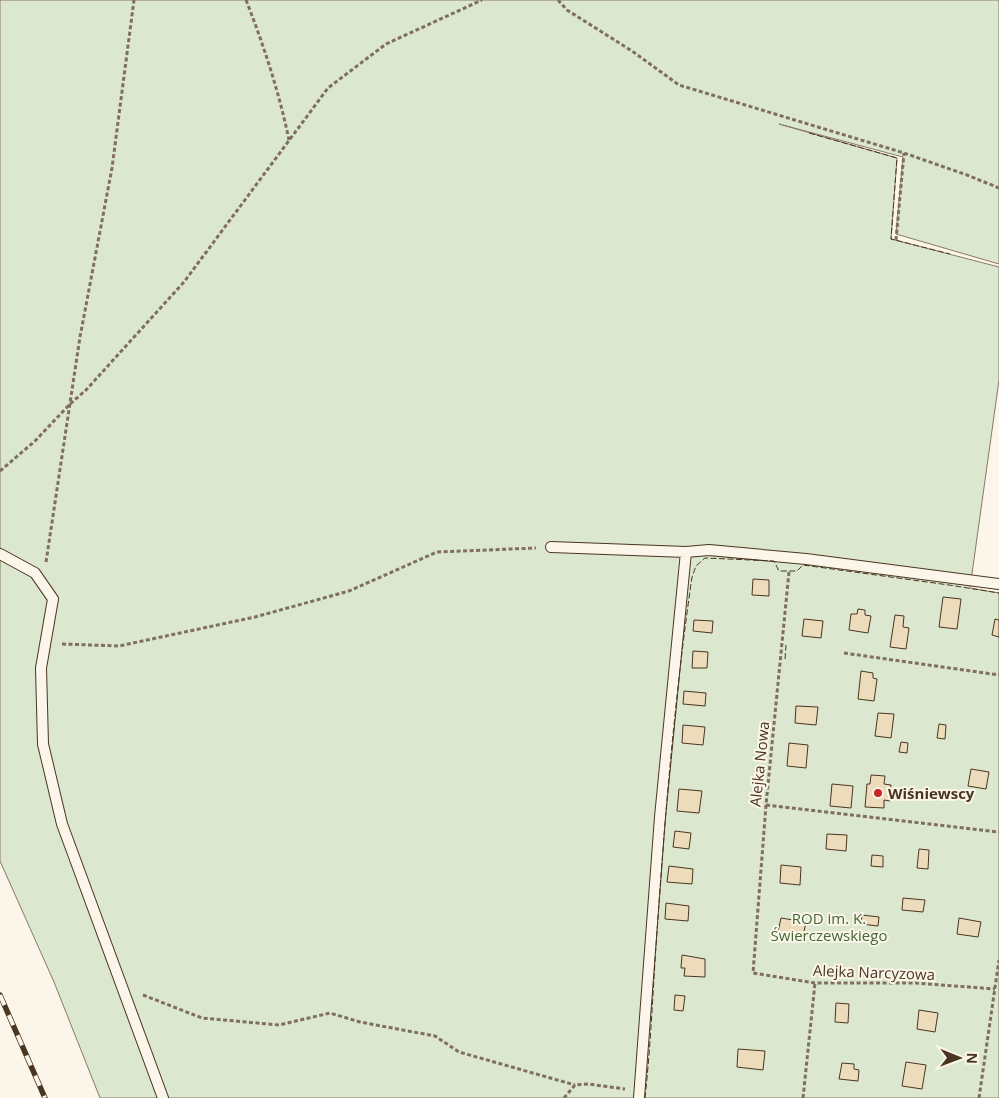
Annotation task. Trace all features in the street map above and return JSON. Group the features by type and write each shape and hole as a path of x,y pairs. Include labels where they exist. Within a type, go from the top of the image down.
{"lane":[{"path":"551,547 686,552 709,550 791,557 999,584"},
{"path":"640,1094 660,817 686,552"},
{"path":"0,554 35,572 53,599 41,668 43,744 62,824 163,1098"}],"path":[{"path":"43,585 70,404 112,168 134,0"},
{"path":"246,0 280,101 289,141"},
{"path":"0,471 35,441 86,390 184,282 328,88 386,44 482,0"},
{"path":"558,0 567,10 679,85 904,153 999,188"},
{"path":"896,240 904,153"},
{"path":"45,644 119,646 255,617 349,591 437,552 551,547"},
{"name":"Alejka Nowa","path":"753,973 766,805 791,557"},
{"path":"844,653 999,675"},
{"path":"766,805 999,832"},
{"path":"980,1098 999,960"},
{"name":"Alejka Narcyzowa","path":"753,973 815,983 916,984 995,989"},
{"path":"803,1098 815,983"},
{"path":"123,989 202,1018 279,1025 330,1013 360,1022 435,1036 459,1052 575,1085 588,1084 640,1094"},
{"path":"564,1098 575,1085"}],"green space":[{"name":"ROD im. K. Świerczewskiego","path":"0,0 999,0 999,264 896,234 903,157 779,124 897,158 891,239 999,267 999,380 970,588 999,593 999,1098 100,1098 54,982 0,861"}],"building":[{"path":"753,579 769,580 769,596 752,595"},
{"path":"943,597 961,599 957,629 939,627"},
{"path":"858,609 865,610 865,615 871,616 868,633 849,630 851,614 857,614"},
{"path":"895,615 904,616 903,627 909,628 906,649 890,647"},
{"path":"804,619 823,621 821,638 802,636"},
{"path":"995,619 999,620 999,637 992,635"},
{"path":"694,620 713,621 712,633 693,631"},
{"path":"693,651 708,652 707,668 692,668"},
{"path":"861,671 873,673 873,678 877,679 874,701 858,699"},
{"path":"684,691 706,693 705,706 683,704"},
{"path":"796,706 818,707 816,725 795,723"},
{"path":"878,713 894,714 891,738 875,736"},
{"path":"939,724 946,725 945,739 937,738"},
{"path":"683,725 705,727 703,745 682,743"},
{"path":"901,742 908,743 907,753 899,752"},
{"path":"789,743 808,745 806,768 787,766"},
{"path":"971,769 989,772 986,789 968,786"},
{"name":"Wiśniewscy","path":"871,775 885,776 884,784 891,785 890,801 884,800 884,808 865,807 867,784 870,784"},
{"path":"832,784 853,786 851,808 830,806"},
{"path":"679,789 702,791 699,813 677,811"},
{"path":"675,831 691,833 689,849 673,847"},
{"path":"827,834 847,835 846,851 826,849"},
{"path":"919,849 929,850 928,869 917,868"},
{"path":"872,855 883,856 883,867 871,866"},
{"path":"781,865 801,867 800,885 780,883"},
{"path":"669,866 693,869 692,884 667,882"},
{"path":"903,898 925,900 923,912 902,910"},
{"path":"666,903 689,906 688,921 665,919"},
{"path":"862,915 879,917 878,926 861,924"},
{"path":"781,918 806,922 803,936 778,932"},
{"path":"959,918 981,922 978,937 957,934"},
{"path":"682,955 705,959 705,977 684,976 685,968 681,968"},
{"path":"675,995 685,996 683,1011 674,1010"},
{"path":"836,1003 849,1004 848,1023 835,1022"},
{"path":"919,1010 938,1013 935,1032 917,1029"},
{"path":"738,1049 765,1051 763,1070 737,1067"},
{"path":"906,1062 926,1065 922,1089 902,1086"},
{"path":"842,1063 854,1064 854,1069 859,1070 858,1081 839,1079"}],"railway":[{"path":"0,995 45,1098"}],"fence":[{"path":"809,133 897,158 891,239 950,254"},
{"path":"645,1098 671,754 680,665 692,577 696,566 705,558 774,561 779,571 797,571 803,565 999,593"},
{"path":"785,659 786,645"}],"place":[{"name":"Wiśniewscy","path":"878,793"}]}
